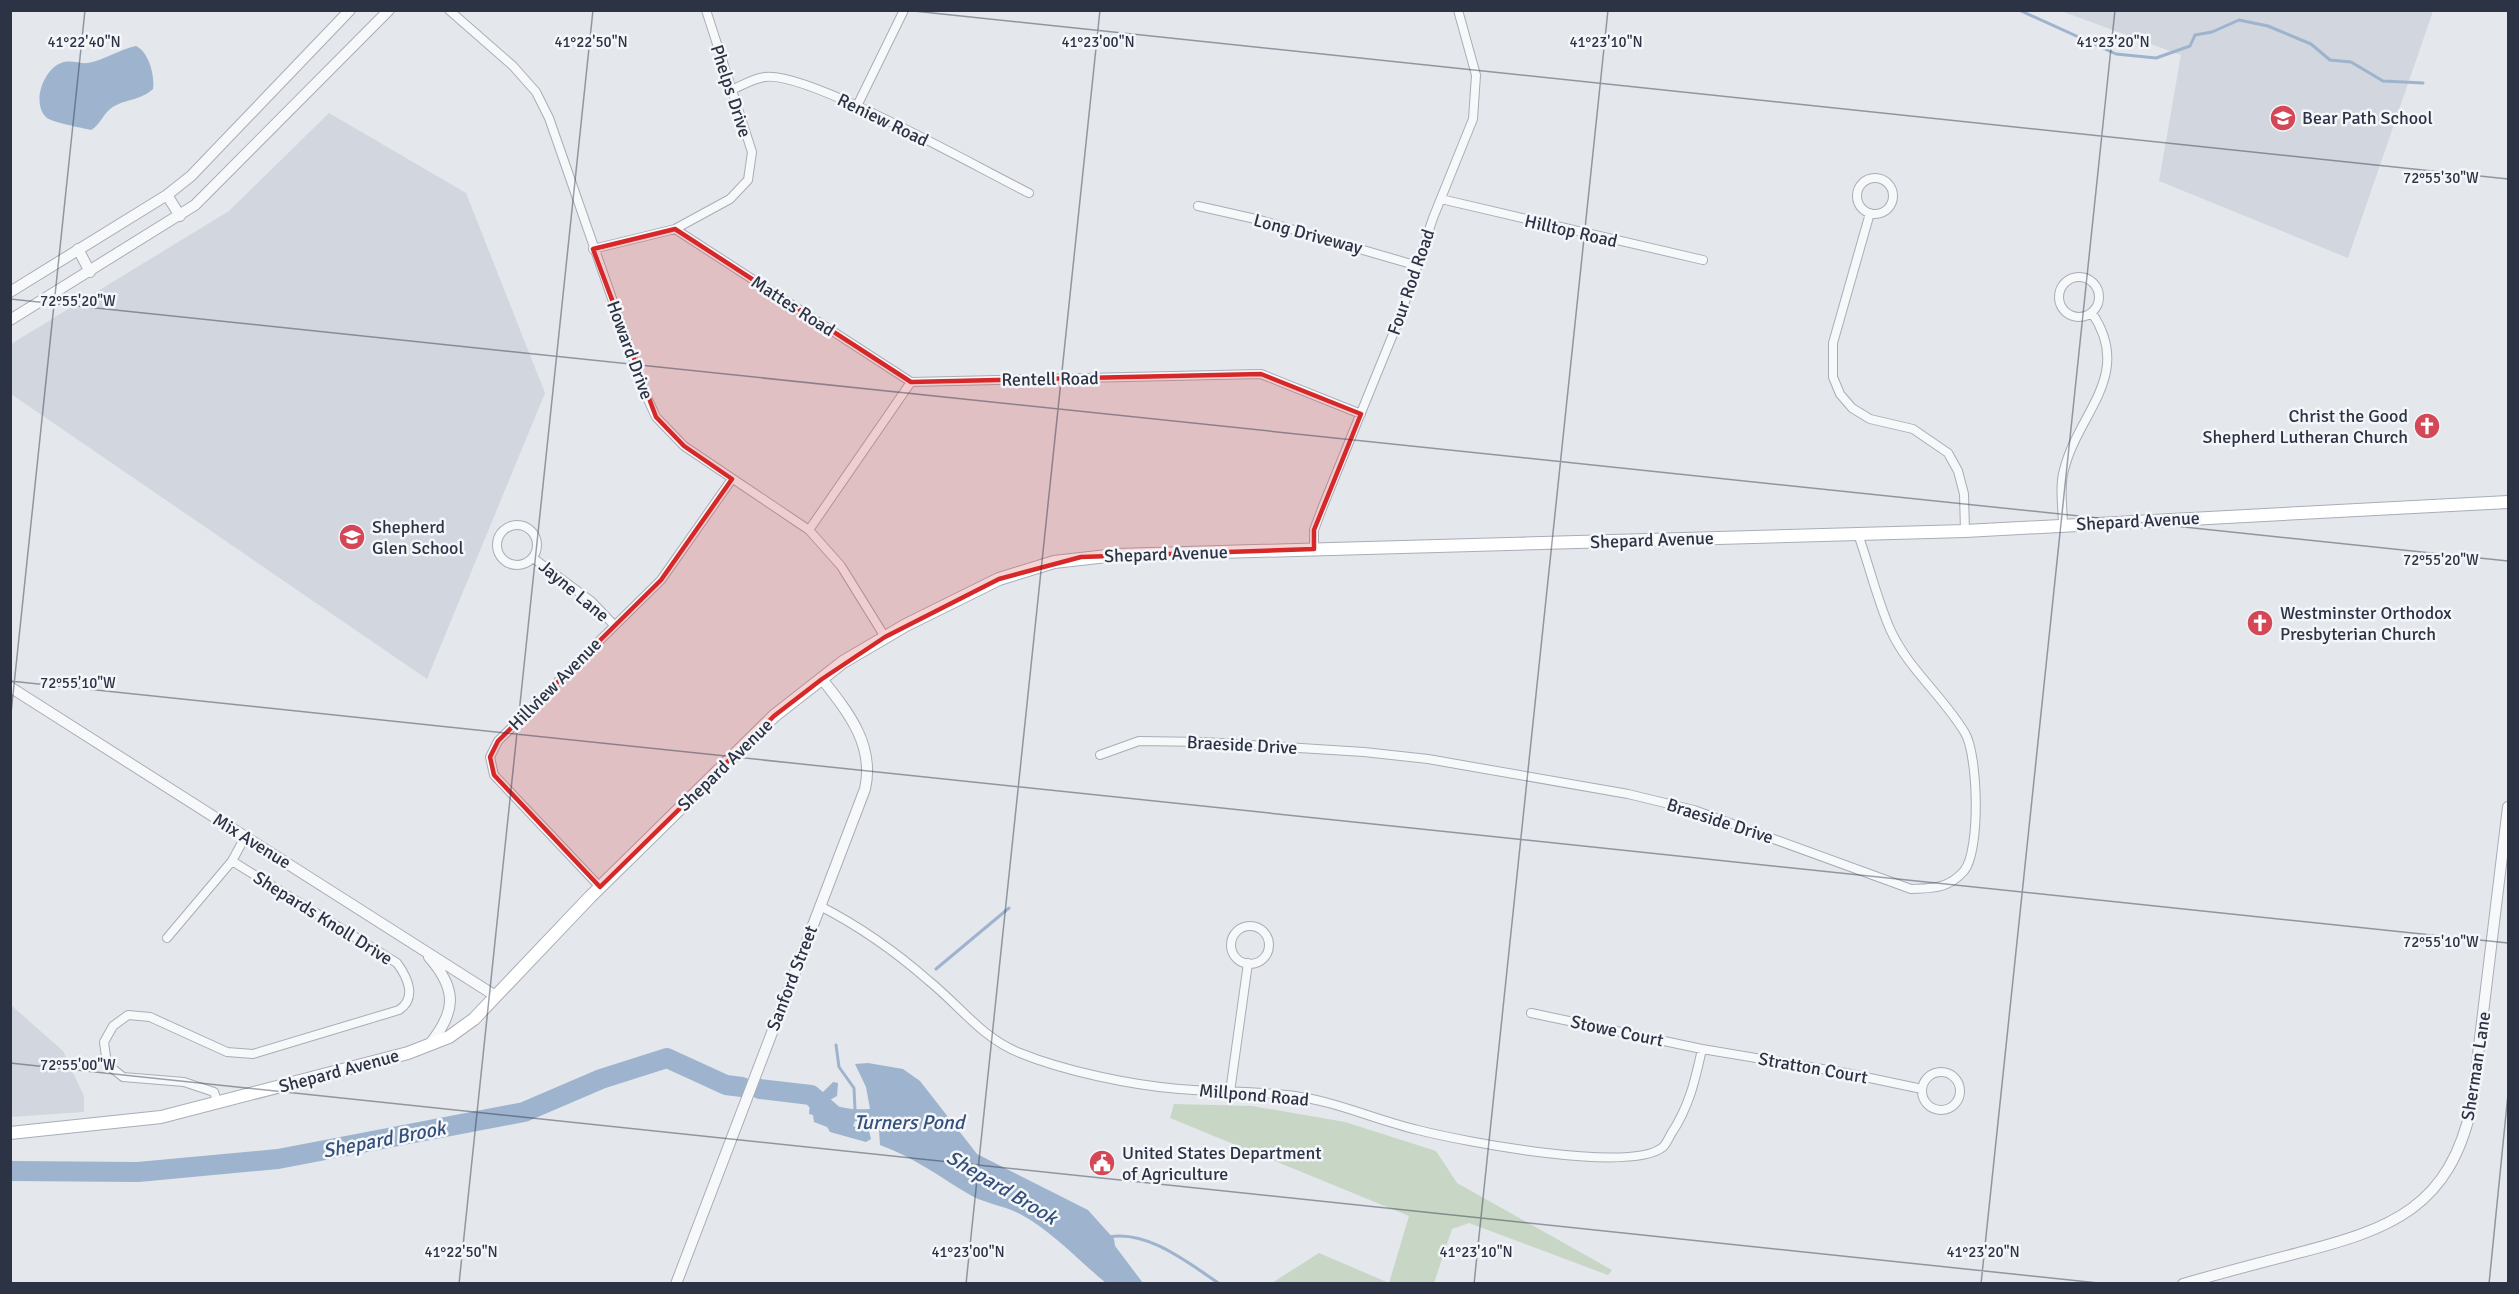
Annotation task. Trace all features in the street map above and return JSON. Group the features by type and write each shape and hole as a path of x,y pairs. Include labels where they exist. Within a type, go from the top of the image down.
{"main road":[{"name":"Shepard Avenue","path":"10,1133 150,1119 218,1104 429,1046 460,1030 600,887 774,716 822,679 885,637 999,579 1054,562 1116,555 1965,531 2508,502"}],"street":[{"path":"10,292 167,195 212,156 350,10"},
{"path":"10,320 180,216 212,190 389,10"},
{"name":"Howard Drive","path":"449,10 513,66 536,92 552,128 593,249 645,393 656,417 684,446 808,530 841,566 885,637"},
{"name":"Phelps Drive","path":"593,249 675,229 730,200 748,180 752,152 706,10"},
{"path":"857,106 904,10"},
{"name":"Four Rod Road","path":"1314,549 1314,530 1400,318 1441,199 1473,118 1476,98 1471,52 1458,10"},
{"name":"Reniew Road","path":"731,90 766,76 798,81 857,106 1029,193"},
{"path":"1881,179 1891,188 1891,203 1883,212 1870,213 1858,204 1858,189 1866,180 1881,179"},
{"path":"167,195 180,216"},
{"name":"Hilltop Road","path":"1441,199 1702,260"},
{"name":"Long Driveway","path":"1198,206 1271,223 1418,266"},
{"path":"1870,213 1833,343 1833,377 1840,394 1852,408 1870,419 1913,429 1948,453 1958,471 1964,494 1965,531"},
{"name":"Mattes Road","path":"675,229 912,382"},
{"path":"78,249 90,272"},
{"path":"2086,278 2095,284 2100,296 2092,313 2074,317 2063,309 2060,303 2060,290 2069,279 2086,278"},
{"path":"2063,525 2063,472 2074,441 2106,381 2107,357 2101,325 2092,313"},
{"name":"Rentell Road","path":"912,382 1261,374 1361,414"},
{"path":"808,530 912,382"},
{"name":"Hillview Avenue","path":"600,887 494,776 489,758 498,741 661,580 732,479"},
{"name":"Jayne Lane","path":"514,525 529,529 537,543 533,558 520,566 505,562 497,548 501,533 514,525"},
{"name":"Braeside Drive","path":"1100,755 1140,741 1204,742 1364,752 1428,759 1628,794 1694,810 1911,889 1942,888 1965,870 1974,838 1973,761 1965,734 1915,670 1891,629 1858,534"},
{"name":"Jayne Lane","path":"533,558 591,601 614,625"},
{"name":"Sanford Street","path":"676,1284 865,789 869,762 860,733 822,679"},
{"name":"Mix Avenue","path":"10,687 494,995"},
{"name":"Sherman Lane","path":"2182,1284 2343,1241 2380,1228 2416,1205 2440,1182 2452,1164 2468,1127 2508,807"},
{"path":"168,938 231,861 245,837"},
{"name":"Shepards Knoll Drive","path":"218,1104 214,1092 201,1087 165,1080 123,1077 107,1064 104,1042 113,1026 128,1015 150,1017 227,1052 252,1054 399,1010 405,1006 410,993 408,982 397,963 231,861"},
{"name":"Millpond Road","path":"820,906 846,919 901,958 987,1033 1019,1053 1063,1067 1141,1084 1294,1096 1326,1101 1414,1130 1464,1141 1608,1159 1636,1156 1663,1147 1690,1101 1702,1049"},
{"path":"1254,926 1266,935 1268,950 1258,962 1248,963 1234,955 1231,944 1239,929 1254,926"},
{"path":"418,946 438,968 448,984 450,997 449,1011 442,1030 429,1046"},
{"path":"1230,1092 1248,963"},
{"name":"Stowe Court","path":"1531,1013 1702,1049"},
{"name":"Stratton Court","path":"1702,1049 1846,1073 1922,1089"},
{"path":"1941,1072 1957,1080 1960,1092 1951,1108 1938,1110 1927,1104 1922,1089 1929,1076 1941,1072"}],"highlighted area":[{"path":"675,229 911,382 1261,374 1361,414 1314,530 1314,549 1081,557 999,579 885,637 822,679 774,716 600,887 494,775 490,757 498,741 661,580 732,479 684,446 656,417 593,249"}],"shaded area":[{"name":"Bear Path School","path":"2061,11 2433,11 2348,258 2159,181 2181,55"},
{"name":"Shepherd Glen School","path":"329,113 466,193 545,393 427,679 11,394 11,344 229,211"},
{"path":"11,1005 63,1051 84,1096 84,1112 11,1117"}],"green space":[{"path":"1174,1104 1252,1106 1345,1122 1436,1151 1457,1183 1612,1270 1608,1275 1469,1223 1452,1229 1434,1283 1389,1283 1409,1216 1170,1118"},
{"path":"1319,1253 1389,1283 1272,1283"}],"water":[{"path":"136,46 148,59 152,71 153,89 148,93 110,109 91,130 50,120 42,112 41,88 44,80 55,67 64,62 94,62"},
{"name":"Turners Pond","path":"868,1063 903,1069 920,1081 977,1154 1088,1210 1114,1239 1115,1246 1143,1283 1106,1283 1054,1237 1031,1221 1014,1211 972,1196 916,1162 880,1145 879,1130 871,1122 855,1121 853,1126 869,1131 871,1139 866,1142 830,1132 827,1127 814,1122 813,1115 809,1114 811,1089 823,1092 833,1082 838,1083 837,1096 828,1101 832,1104 853,1109 870,1109 866,1087 855,1064"}],"waterway":[{"path":"2019,10 2116,54 2156,58 2190,46 2195,35 2212,32 2239,20 2268,26 2311,44 2330,60 2351,62 2383,81 2423,83"},
{"path":"936,969 1009,908"},
{"path":"836,1045 839,1067 854,1088 855,1110"},
{"name":"Shepard Brook","path":"10,1171 138,1172 278,1159 524,1112 601,1079 667,1058 726,1085 742,1087"},
{"name":"Shepard Brook","path":"760,1089 811,1095 831,1113"},
{"path":"1109,1237 1124,1236 1153,1243 1181,1258 1220,1284"}],"place":[{"name":"Bear Path School","path":"2283,118"},
{"name":"Christ the Good Shepherd Lutheran Church","path":"2427,426"},
{"name":"Shepherd Glen School","path":"352,537"},
{"name":"Westminster Orthodox Presbyterian Church","path":"2260,623"},
{"name":"United States Department of Agriculture","path":"1102,1163"}]}
